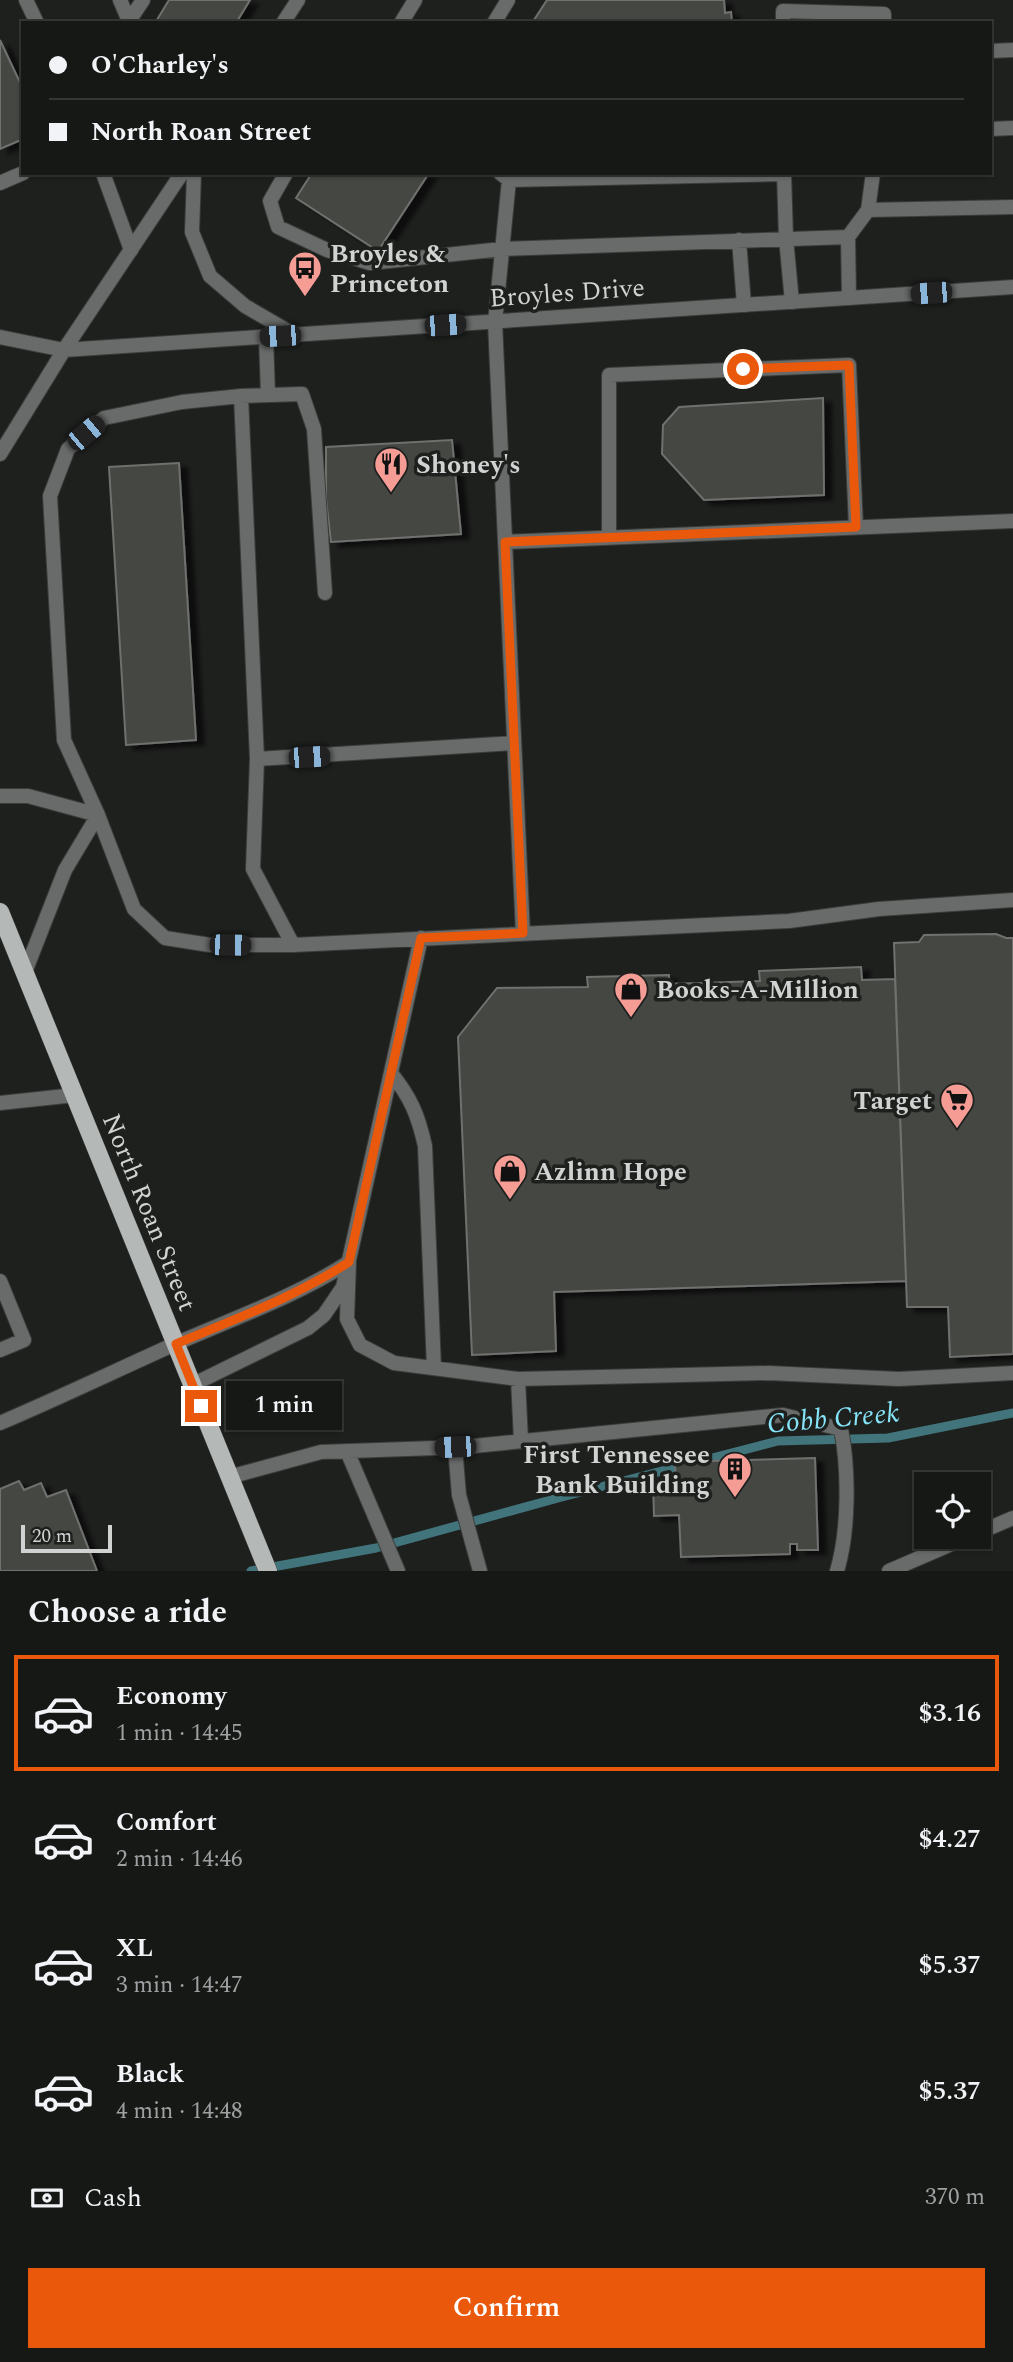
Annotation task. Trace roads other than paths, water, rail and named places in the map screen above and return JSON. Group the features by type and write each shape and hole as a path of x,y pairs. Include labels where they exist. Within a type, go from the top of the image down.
{"main road":[{"name":"North Roan Street","path":"0,912 268,1571"}],"street":[{"path":"26,0 36,21"},
{"path":"120,0 129,21 143,0"},
{"path":"284,21 298,0"},
{"path":"402,21 415,0"},
{"path":"495,21 508,0"},
{"path":"784,11 818,17 885,12"},
{"path":"992,51 1013,50"},
{"path":"992,129 1013,128"},
{"path":"0,183 21,174"},
{"path":"104,175 131,250"},
{"path":"0,454 64,350 181,175"},
{"path":"194,175 192,232 210,276 246,306 294,335"},
{"path":"285,175 270,201 278,227 327,250 370,263 502,249 848,237"},
{"path":"523,933 495,322 505,177 644,175"},
{"path":"784,175 792,302"},
{"path":"849,298 848,237 868,210 873,175"},
{"path":"868,210 1013,207"},
{"path":"739,240 744,306"},
{"name":"Broyles Drive","path":"0,337 64,350 1013,287"},
{"path":"266,337 268,395"},
{"path":"610,536 610,375 849,365 856,527"},
{"path":"325,593 314,429 302,394 183,402 104,418 68,449 50,496 64,740 99,815 134,909 165,938 210,945 293,945 789,921 879,909 1013,901"},
{"path":"241,396 257,760 253,869 293,945"},
{"path":"505,542 1013,521"},
{"path":"257,760 514,743"},
{"path":"0,796 28,796 99,815"},
{"path":"25,972 65,870 99,815"},
{"path":"192,1385 308,1328 324,1315 343,1287 421,938"},
{"path":"391,1073 408,1095 418,1117 425,1146 434,1368"},
{"path":"0,1104 75,1095"},
{"path":"0,1423 287,1297 322,1280 349,1262"},
{"path":"349,1262 347,1319 360,1345 394,1363 518,1379 768,1373 899,1379 1013,1373"},
{"path":"0,1281 24,1340 0,1350"},
{"path":"518,1379 521,1441"},
{"path":"229,1476 321,1452 455,1447 783,1415 841,1429 846,1452 845,1546 837,1571"},
{"path":"455,1447 459,1495 480,1571"},
{"path":"347,1451 398,1571"},
{"path":"991,1527 1013,1518"},
{"path":"889,1571 940,1549"}],"waterway":[{"name":"Cobb Creek","path":"251,1571 376,1548 778,1441 888,1438 1013,1413"}],"place":[{"name":"Broyles & Princeton","path":"305,298"},
{"name":"Shoney's","path":"391,494"},
{"name":"Books-A-Million","path":"631,1019"},
{"name":"Target","path":"957,1130"},
{"name":"Azlinn Hope","path":"510,1201"},
{"name":"First Tennessee Bank Building","path":"735,1499"}]}
